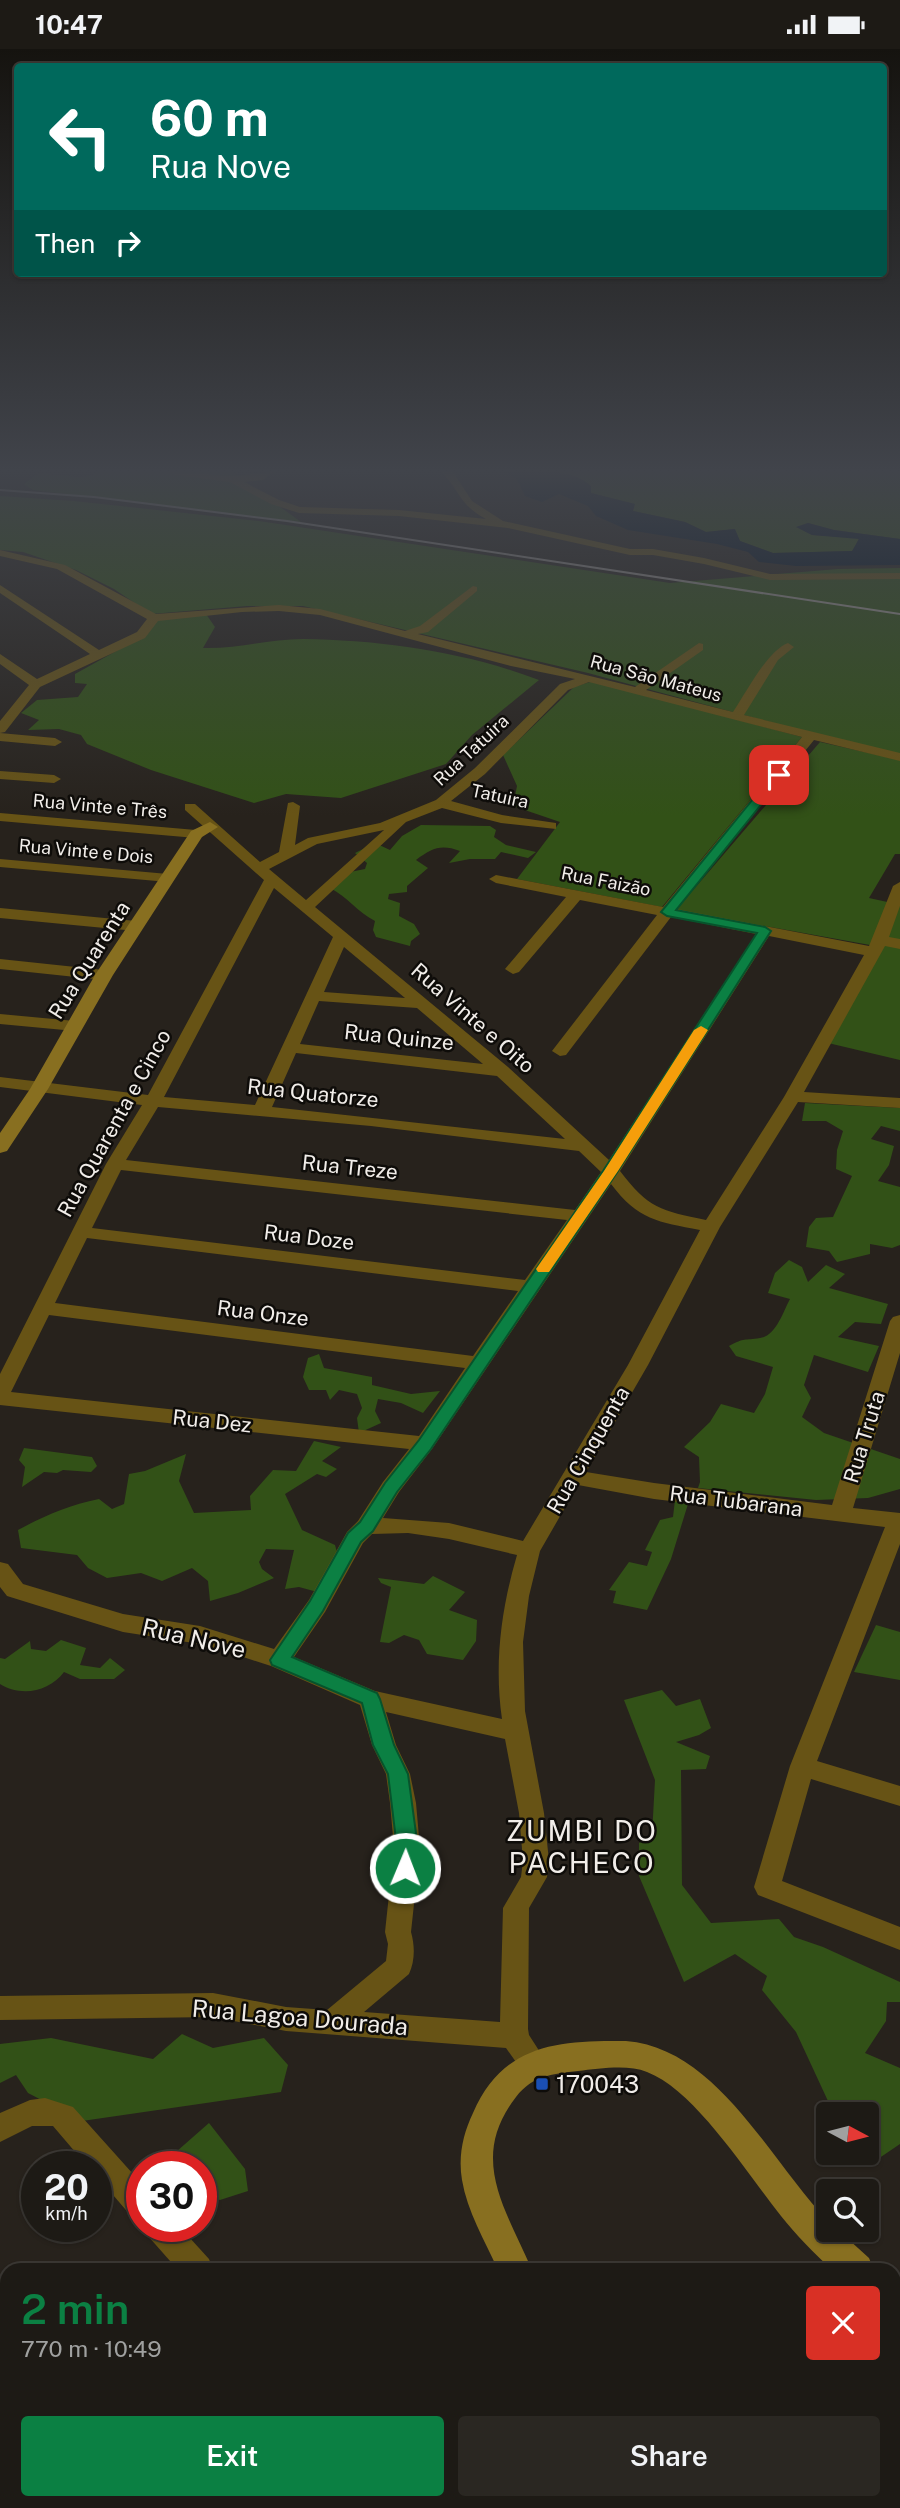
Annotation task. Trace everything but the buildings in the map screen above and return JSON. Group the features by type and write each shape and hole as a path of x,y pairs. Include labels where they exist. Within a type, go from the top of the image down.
{"street":[{"path":"0,729 36,684 141,635 154,618 97,587"},
{"path":"0,588 100,656"},
{"path":"405,634 424,629 473,589"},
{"name":"Rua São Mateus","path":"154,618 242,609 301,609 900,757"},
{"path":"637,691 698,647"},
{"path":"736,717 761,682 773,658 788,647"},
{"path":"0,658 36,684"},
{"name":"Rua Tatuira","path":"267,872 286,856 319,839 335,838 403,820 441,803 480,771 564,687 589,678"},
{"path":"560,1051 667,912 811,736"},
{"path":"0,737 55,742"},
{"path":"0,775 54,779"},
{"name":"Tatuira","path":"441,803 501,819 551,825"},
{"path":"286,856 293,806"},
{"path":"190,807 203,830"},
{"name":"Rua Vinte e Três","path":"0,817 203,830"},
{"path":"307,907 403,820"},
{"name":"Rua Vinte e Oito","path":"203,830 267,872 502,1071 611,1171 631,1198 651,1212 666,1218 711,1227"},
{"name":"Rua Quarenta","path":"0,1147 39,1089 104,975 203,830"},
{"name":"Rua Vinte e Dois","path":"0,863 168,878"},
{"name":"Rua Quarenta e Cinco","path":"0,1396 80,1231 115,1164 153,1101 267,872"},
{"name":"Rua Faizão","path":"496,879 765,931 877,946"},
{"name":"Rua Cinquenta","path":"515,2036 516,1908 534,1884 537,1864 516,1732 509,1666 511,1624 520,1574 528,1551 638,1365 711,1227 793,1097 877,946 900,886"},
{"path":"513,969 576,895"},
{"path":"0,913 136,926"},
{"path":"279,1660 317,1606 355,1538 366,1527 391,1487 425,1444 611,1171 765,931"},
{"path":"261,1111 316,996 341,936"},
{"path":"877,946 900,944"},
{"path":"0,964 104,975"},
{"path":"316,996 422,1004"},
{"path":"0,1019 75,1026"},
{"name":"Rua Quinze","path":"292,1048 502,1071"},
{"name":"Rua Quatorze","path":"0,1082 39,1089 583,1146"},
{"path":"793,1097 900,1103"},
{"name":"Rua Treze","path":"115,1164 579,1216"},
{"name":"Rua Doze","path":"80,1231 531,1287"},
{"name":"Rua Onze","path":"42,1308 478,1363"},
{"name":"Rua Truta","path":"840,1513 900,1321"},
{"name":"Rua Dez","path":"0,1396 425,1444"},
{"name":"Rua Tubarana","path":"573,1477 654,1491 899,1521"},
{"path":"899,1521 802,1766 767,1887 900,1939"},
{"path":"366,1527 387,1524 452,1529 528,1551"},
{"name":"Rua Nove","path":"0,1570 7,1595 123,1623 200,1635 279,1660 370,1699 516,1732"},
{"path":"331,2023 399,1966 401,1956 398,1932 407,1848 403,1803 398,1774 384,1745 370,1699"},
{"path":"802,1766 900,1796"},
{"name":"Rua Lagoa Dourada","path":"0,2008 213,2005 286,2019 515,2036"},
{"path":"515,2036 533,2063"},
{"path":"512,2263 479,2189 475,2164 477,2138 504,2087 533,2063 594,2055 654,2059 687,2081 749,2147 788,2199 830,2247 848,2263"},
{"path":"0,2129 30,2111 52,2112 62,2116 126,2188"},
{"path":"173,2242 192,2263"}],"green space":[{"path":"110,587 900,587 900,757 588,673 303,606 247,606 151,614"},
{"path":"206,614 215,627 203,648 291,639 363,642 453,655 539,680 472,735 446,764 341,798 286,794 254,803 151,770 87,744 81,735 59,729 28,730 39,720 21,713 37,700 78,697 87,684 75,683 75,674 138,639 157,619"},
{"path":"593,681 802,737 662,907 517,879 560,822 513,806 517,786 503,755 574,687"},
{"path":"820,742 900,760 900,854 895,854 869,898 892,903 870,945 676,910"},
{"path":"421,825 490,826 496,830 494,837 506,845 536,852 528,858 501,852 495,859 470,859 449,863 460,851 442,848 432,850 416,860 428,868 407,886 407,892 389,894 388,899 400,903 399,916 414,924 420,934 411,941 410,946 376,937 373,930 375,921 330,888 345,873 365,869 367,863 355,853 375,843 390,850 402,836"},
{"path":"900,896 900,1060 828,1043"},
{"path":"805,1103 900,1108 900,1131 881,1126 871,1139 894,1146 889,1165 878,1181 900,1187 900,1245 892,1248 870,1244 870,1254 837,1262 829,1251 806,1247 809,1227 816,1218 833,1217 852,1176 836,1169 837,1150 843,1131 826,1121 802,1121"},
{"path":"789,1260 802,1267 808,1282 826,1265 845,1274 829,1288 888,1304 881,1324 855,1322 838,1337 879,1346 868,1372 814,1355 804,1385 811,1398 802,1417 824,1433 900,1459 900,1489 868,1498 816,1500 698,1488 699,1457 684,1447 710,1422 721,1404 754,1413 765,1394 773,1367 736,1356 729,1346 742,1340 766,1336 775,1328 790,1299 768,1293 775,1273"},
{"path":"319,1354 324,1368 372,1377 372,1385 411,1394 440,1391 423,1413 401,1403 378,1399 375,1411 381,1423 359,1433 357,1418 362,1408 357,1394 339,1390 330,1400 326,1390 309,1390 303,1377 308,1358"},
{"path":"314,1441 341,1447 322,1461 337,1469 326,1477 317,1474 285,1494 302,1530 335,1545 343,1575 321,1593 299,1587 285,1589 294,1550 266,1549 259,1562 262,1569 274,1578 210,1601 208,1581 192,1568 162,1581 141,1573 107,1578 88,1568 77,1555 21,1548 18,1530 57,1511 88,1501 99,1499 112,1509 124,1504 129,1474 145,1471 186,1454 179,1481 194,1513 251,1510 250,1496 273,1470 296,1471"},
{"path":"24,1448 92,1457 97,1466 91,1472 44,1472 22,1487 25,1467 19,1460"},
{"path":"675,1500 688,1504 671,1559 647,1610 613,1603 616,1591 609,1590 629,1562 647,1566 652,1552 645,1550 660,1520 673,1517"},
{"path":"433,1576 465,1592 449,1610 477,1620 476,1641 463,1660 427,1654 419,1640 404,1635 389,1643 380,1642 391,1587 381,1583 378,1578 424,1584"},
{"path":"876,1625 900,1632 900,1680 854,1672"},
{"path":"61,1640 86,1648 80,1665 100,1668 110,1658 125,1670 114,1679 80,1679 64,1672 43,1688 26,1691 0,1684 0,1658 5,1659 30,1641 31,1649 46,1651"},
{"path":"662,1690 676,1706 700,1699 711,1728 676,1742 710,1756 706,1769 681,1770 682,1885 711,1923 779,1919 794,1937 823,1947 900,1982 900,2002 887,2002 886,2021 865,2053 900,2068 900,2144 879,2158 879,2102 828,2102 796,2032 762,1990 767,1976 735,1954 684,1982 639,1876 639,1843 652,1835 655,1780 624,1700"},
{"path":"182,2034 213,2048 264,2038 288,2065 281,2092 82,2121 28,2093 16,2075 0,2083 0,2044 51,2038 153,2059"},
{"path":"209,2123 245,2169 248,2191 217,2199 217,2151 177,2151"}],"tram line":[{"path":"720,587 900,614"}],"slow traffic":[{"path":"544,1269 611,1171 701,1030"}],"place":[{"name":"170043","path":"542,2084"}],"district":[{"name":"ZUMBI DO PACHECO","path":"582,1846"}],"route":[{"path":"405,1868 407,1848 398,1774 384,1745 370,1699 279,1660 317,1606 355,1538 366,1527 391,1487 425,1444 611,1171 765,931 667,912 779,775"}]}
